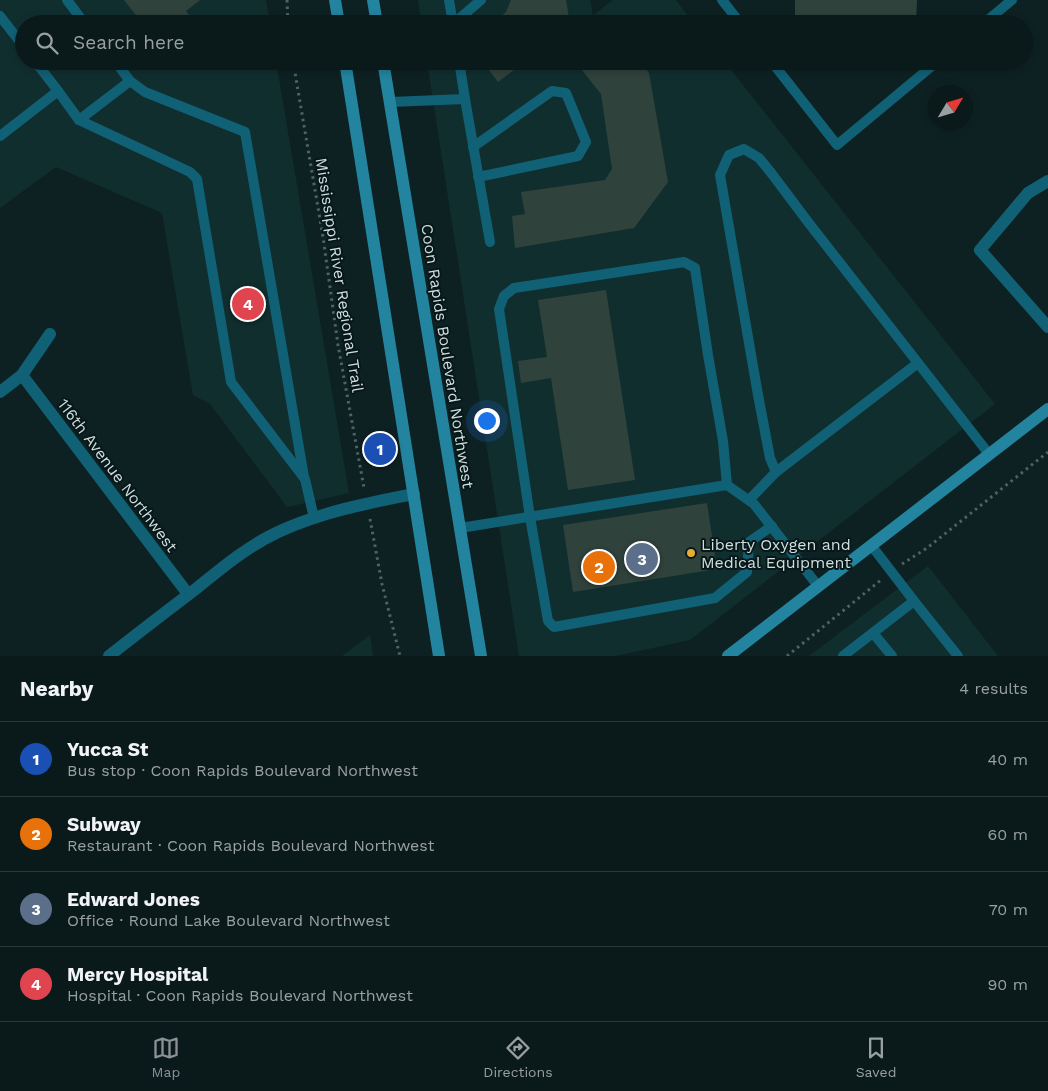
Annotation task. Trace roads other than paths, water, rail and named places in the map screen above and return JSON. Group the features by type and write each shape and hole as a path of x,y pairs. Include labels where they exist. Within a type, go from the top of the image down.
{"main road":[{"path":"335,0 338,15"},
{"path":"373,0 376,15"},
{"path":"346,70 439,656"},
{"name":"Coon Rapids Boulevard Northwest","path":"385,70 481,656"},
{"path":"728,656 1048,409"}],"street":[{"path":"1048,181 1028,193 980,250 1048,327"},
{"path":"0,392 22,375 50,334"},
{"name":"116th Avenue Northwest","path":"22,375 188,594"},
{"path":"109,656 256,544 278,532 314,518 351,507 414,494"}],"lane":[{"path":"67,0 78,15"},
{"path":"449,0 452,15"},
{"path":"464,15 481,0"},
{"path":"722,0 734,15"},
{"path":"994,15 1012,0"},
{"path":"0,16 15,35"},
{"path":"42,70 79,120 190,172 197,179 230,382 305,479"},
{"path":"122,70 130,81 145,92 245,132 305,479 314,518"},
{"path":"460,70 490,242"},
{"path":"778,70 836,145 927,70"},
{"path":"79,120 130,81"},
{"path":"0,136 58,91"},
{"path":"473,147 552,91 566,93 586,142 578,156 478,177"},
{"path":"390,102 465,98"},
{"path":"776,472 770,458 758,395 720,175 729,155 744,149 759,158 989,454"},
{"path":"727,484 723,441 695,268 684,262 514,288 504,296 500,308 530,517 548,621 554,627 715,598 747,572 749,542 772,526"},
{"path":"750,500 776,472 918,362"},
{"path":"460,528 727,484 754,504 818,586"},
{"path":"871,545 958,656"},
{"path":"843,656 914,602"},
{"path":"873,633 892,656"}],"place":[{"name":"Mercy Hospital","path":"248,304"},
{"name":"Yucca St","path":"380,449"},
{"name":"Liberty Oxygen and Medical Equipment","path":"691,553"},
{"name":"Edward Jones","path":"642,559"},
{"name":"Subway","path":"599,567"}]}
